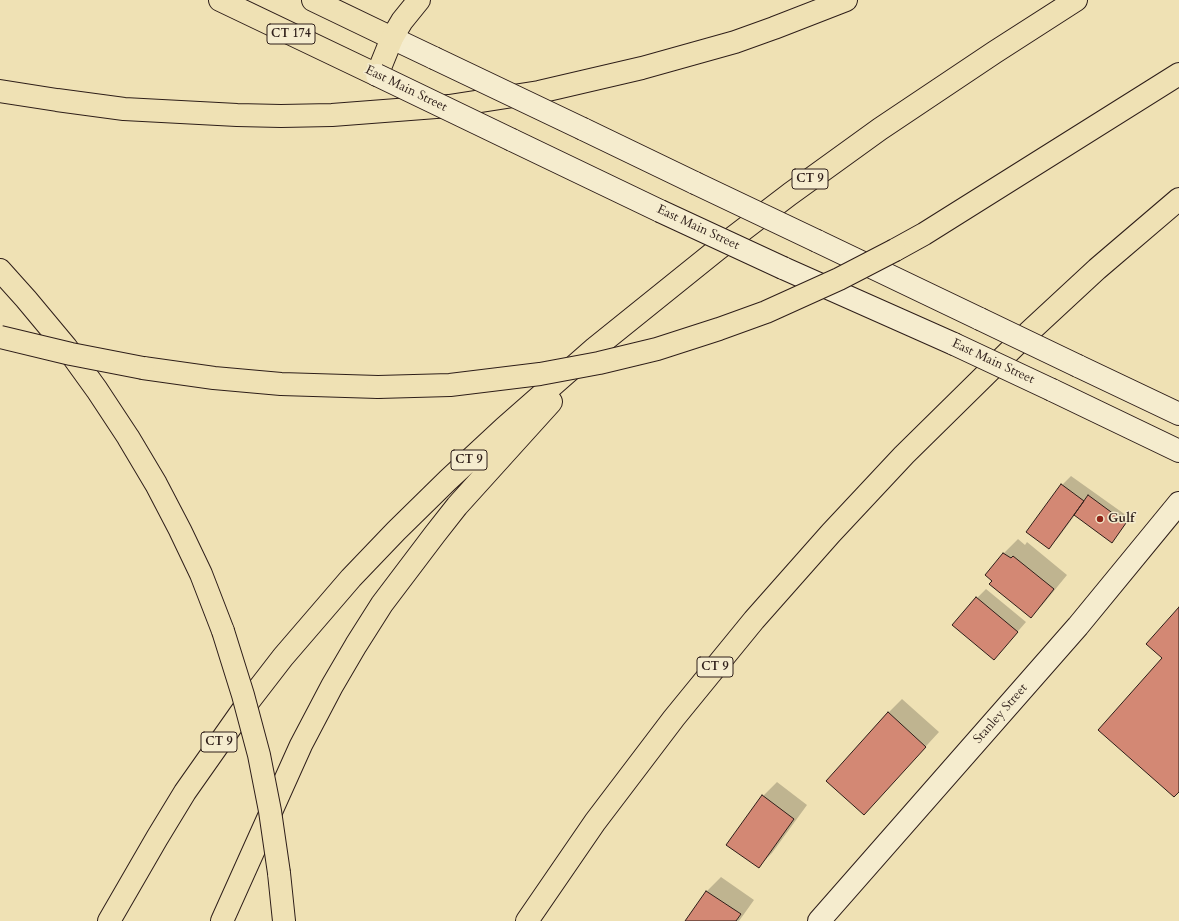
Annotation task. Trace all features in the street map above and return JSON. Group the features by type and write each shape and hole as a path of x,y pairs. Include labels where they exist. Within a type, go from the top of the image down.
{"main road":[{"name":"East Main Street","path":"220,0 373,70 512,140 660,211 783,268 954,344 1179,451"},
{"path":"313,0 1179,414"},
{"path":"373,70 402,21 419,0"},
{"path":"0,91 124,109 230,115 332,115 449,106 539,92 648,67 735,42 846,0"},
{"name":"CT 9","path":"109,921 157,838 217,746 249,701 318,615 391,536 442,485 595,348 718,249 832,163 944,85 1076,0"},
{"path":"0,337 78,356 143,368 214,378 281,384 378,388 450,385 540,374 599,363 657,349 719,329 766,312 839,279 937,226 1179,74"},
{"name":"CT 9","path":"527,921 622,786 718,664 865,495 964,394 1029,332 1097,269 1179,199"},
{"path":"0,270 66,347 97,390 128,437 156,484 201,574 223,631 243,695 259,755 280,873 284,921"},
{"path":"222,921 278,793 301,745 332,686 382,604 411,564 458,506 558,394 595,348"},
{"name":"Stanley Street","path":"819,921 1078,626 1179,503"},
{"path":"543,921 622,786"}],"building":[{"path":"1061,484 1084,501 1049,549 1026,532"},
{"name":"Gulf","path":"1088,495 1126,523 1112,543 1074,515"},
{"path":"1003,553 1011,558 1013,556 1054,589 1031,618 989,584 992,581 985,575"},
{"path":"976,597 1018,632 994,660 952,625"},
{"path":"1179,607 1179,792 1174,797 1098,730 1162,658 1146,644"},
{"path":"888,712 926,747 864,815 826,781"},
{"path":"762,795 794,819 759,868 726,845"},
{"path":"706,891 741,914 736,921 685,921"}],"place":[{"name":"Gulf","path":"1100,519"}]}
